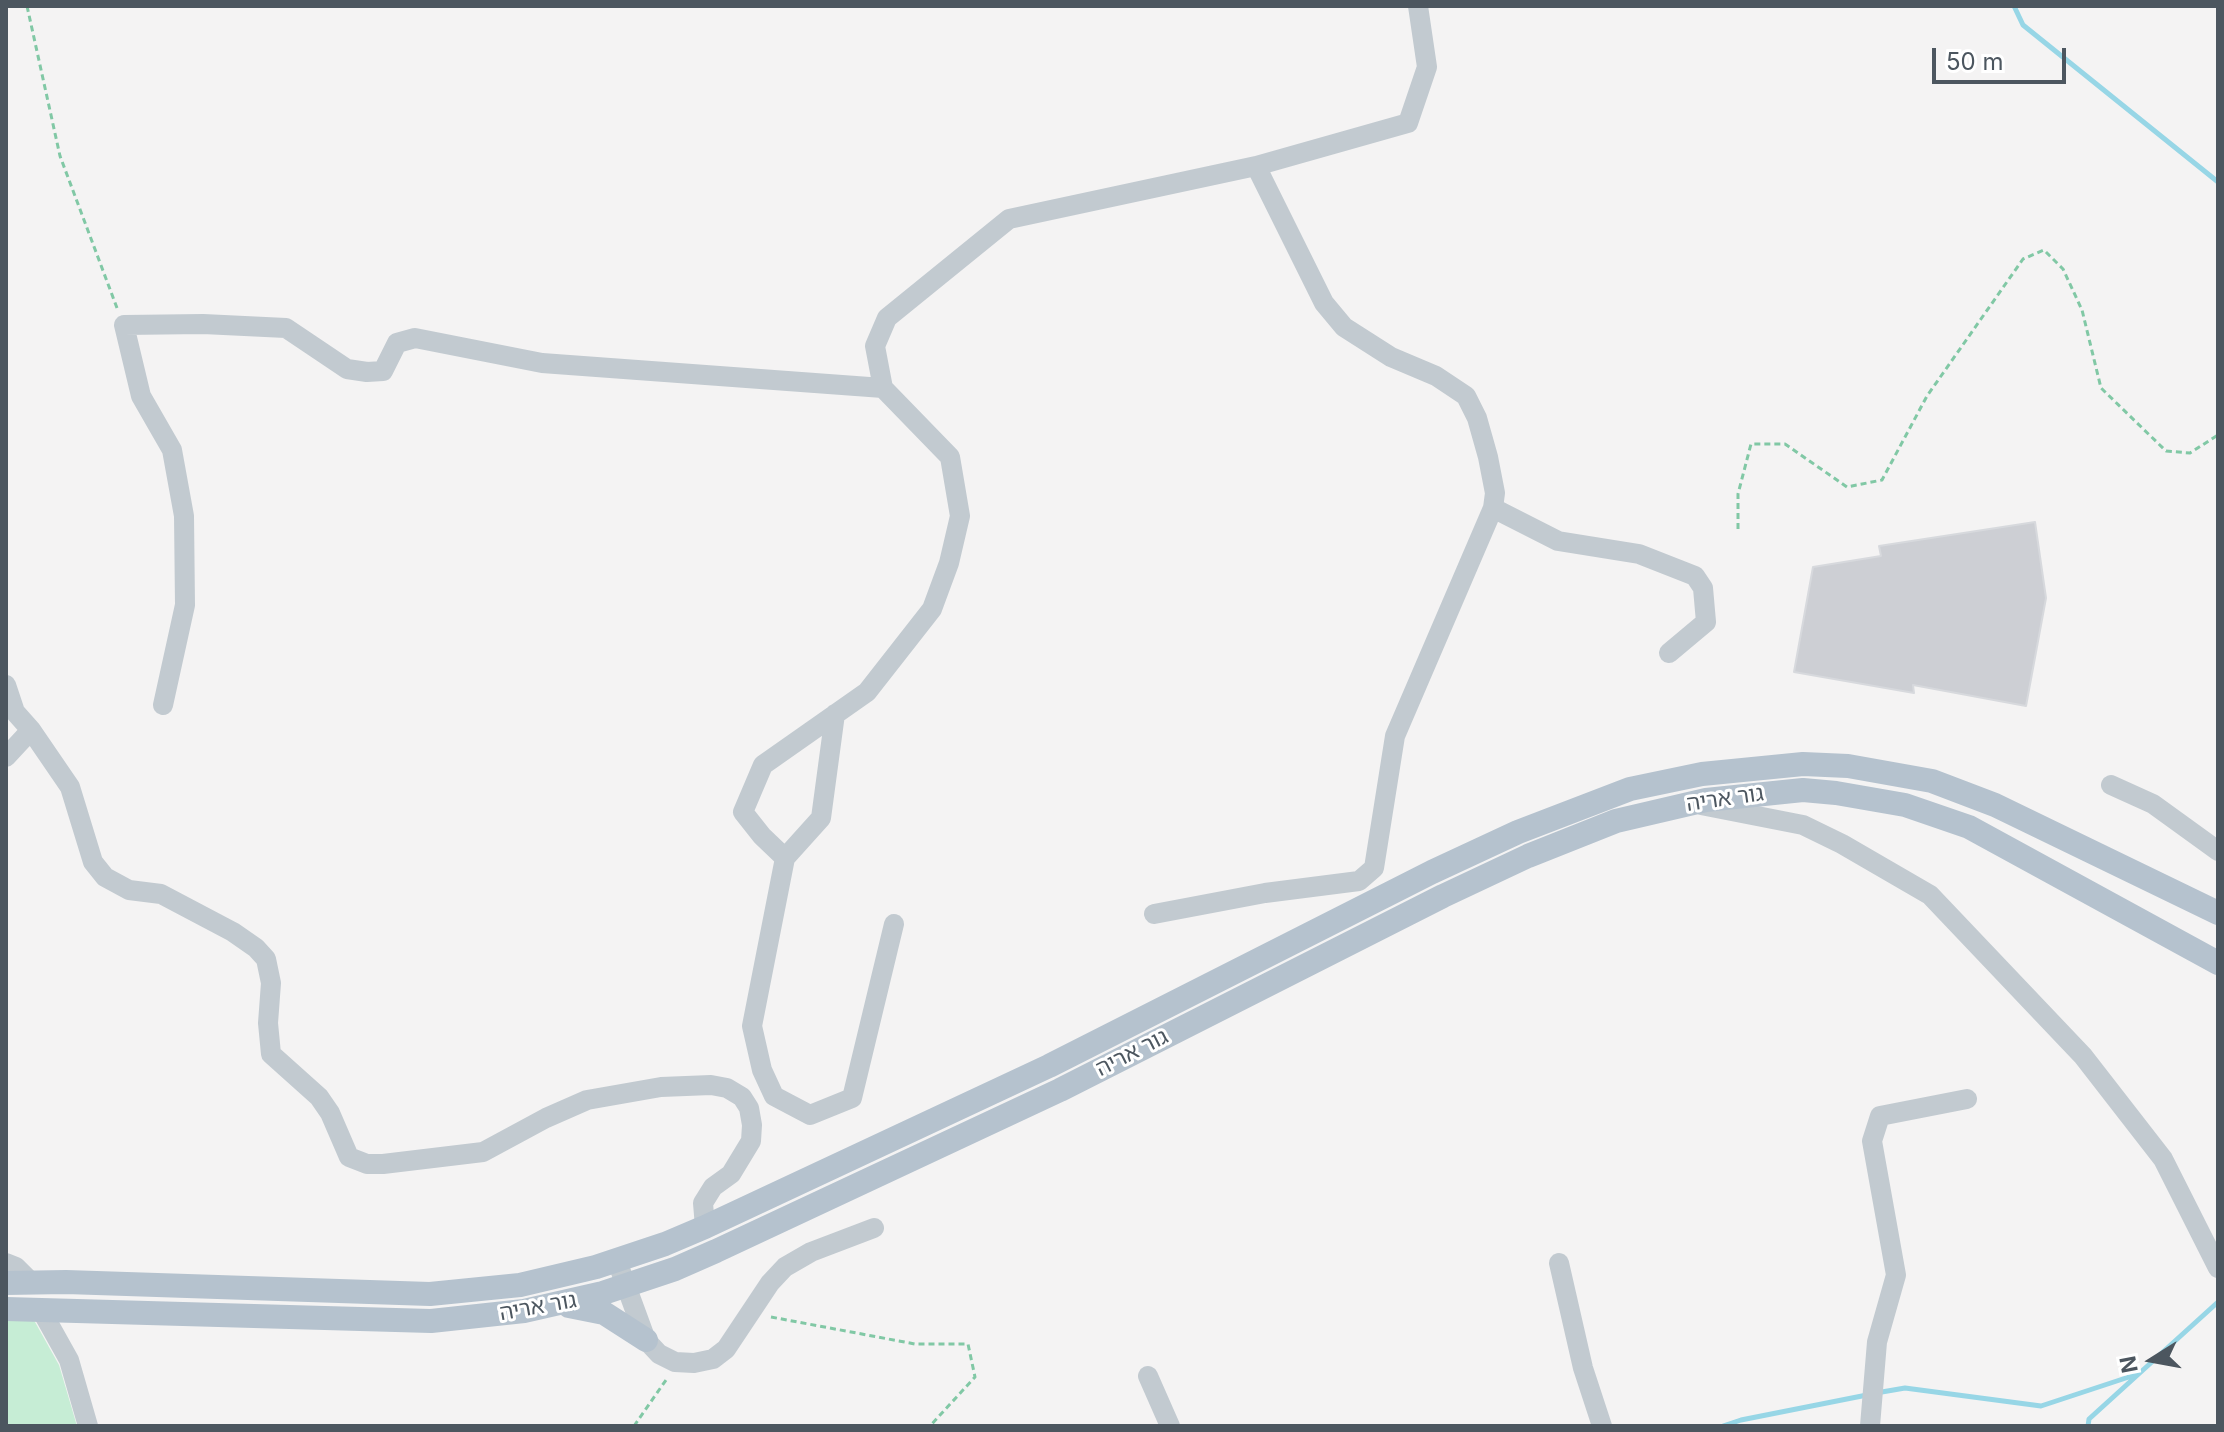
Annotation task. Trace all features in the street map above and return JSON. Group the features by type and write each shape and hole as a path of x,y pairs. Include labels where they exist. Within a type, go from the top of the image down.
{"main road":[{"name":"גור אריה","path":"6,1283 430,1294 520,1285 617,1261 705,1227 1049,1066 1446,865 1577,808 1630,789 1733,769 1803,764 1848,766 1932,781 1995,805 2218,913"},
{"name":"גור אריה","path":"6,1309 431,1321 558,1305 626,1286 716,1251 1060,1090 1528,856 1616,821 1736,795 1803,790 1836,793 1905,805 1969,827 2218,963"},
{"path":"558,1305 604,1313 646,1340"}],"street":[{"path":"785,858 743,812 763,765 867,692 932,609 949,563 960,516 950,457 883,388 875,346 887,318 1009,219 1256,166 1408,123 1427,67 1418,6"},
{"path":"1154,914 1265,893 1359,881 1374,868 1395,736 1493,508 1495,493 1488,457 1477,418 1466,396 1436,376 1391,357 1344,327 1324,303 1256,166"},
{"path":"163,705 185,605 184,516 172,450 141,396 124,325 203,324 286,328 347,369 367,372 383,371 397,343 415,338 542,363 883,388"},
{"path":"1493,508 1558,541 1639,554 1695,576 1703,588 1706,622 1669,653"},
{"path":"6,685 15,712 70,787 93,862 105,877 129,890 161,894 233,932 266,959 271,983 268,1023 271,1054 319,1097 330,1113 349,1157 367,1164 383,1164 483,1152 587,1100 661,1087 702,1085 727,1088 742,1097 749,1108 751,1141 731,1174 713,1187 703,1203 705,1227"},
{"path":"835,714 821,818 785,858 752,1026 762,1070 774,1096 810,1115 852,1098 894,924"},
{"path":"6,757 31,730"},
{"path":"2111,785 2153,804 2218,851"},
{"path":"1689,803 1803,825 1930,895 2083,1056 2163,1159 2218,1268"},
{"path":"1870,1426 1877,1342 1896,1275 1872,1141 1880,1116 1967,1099"},
{"path":"617,1261 646,1340 659,1354 675,1362 694,1363 713,1359 726,1349 770,1283 785,1267 811,1252 874,1228"},
{"path":"6,1263 16,1267 31,1282"},
{"path":"1559,1263 1583,1368 1602,1426"},
{"path":"40,1308 69,1360 88,1426"},
{"path":"1148,1376 1170,1426"}],"path":[{"path":"27,6 60,156 124,325"},
{"path":"1738,529 1738,494 1751,444 1785,444 1847,487 1882,480 1927,396 2023,259 2044,250 2063,269 2082,310 2101,388 2166,451 2190,453 2218,435"},
{"path":"758,1301 769,1317 915,1344 968,1344 975,1377 930,1426"},
{"path":"634,1426 664,1384 675,1362"}],"green space":[{"path":"30,1313 59,1365 77,1426 6,1426 6,1315"}],"building":[{"path":"2035,522 2046,598 2026,706 1913,685 1914,693 1794,672 1813,567 1881,556 1879,546"}],"waterway":[{"path":"2014,6 2023,25 2218,182"},
{"path":"2088,1426 2089,1419 2218,1302"},
{"path":"1876,1393 1905,1388 2041,1406 2138,1374"},
{"path":"1723,1426 1867,1395"}]}
